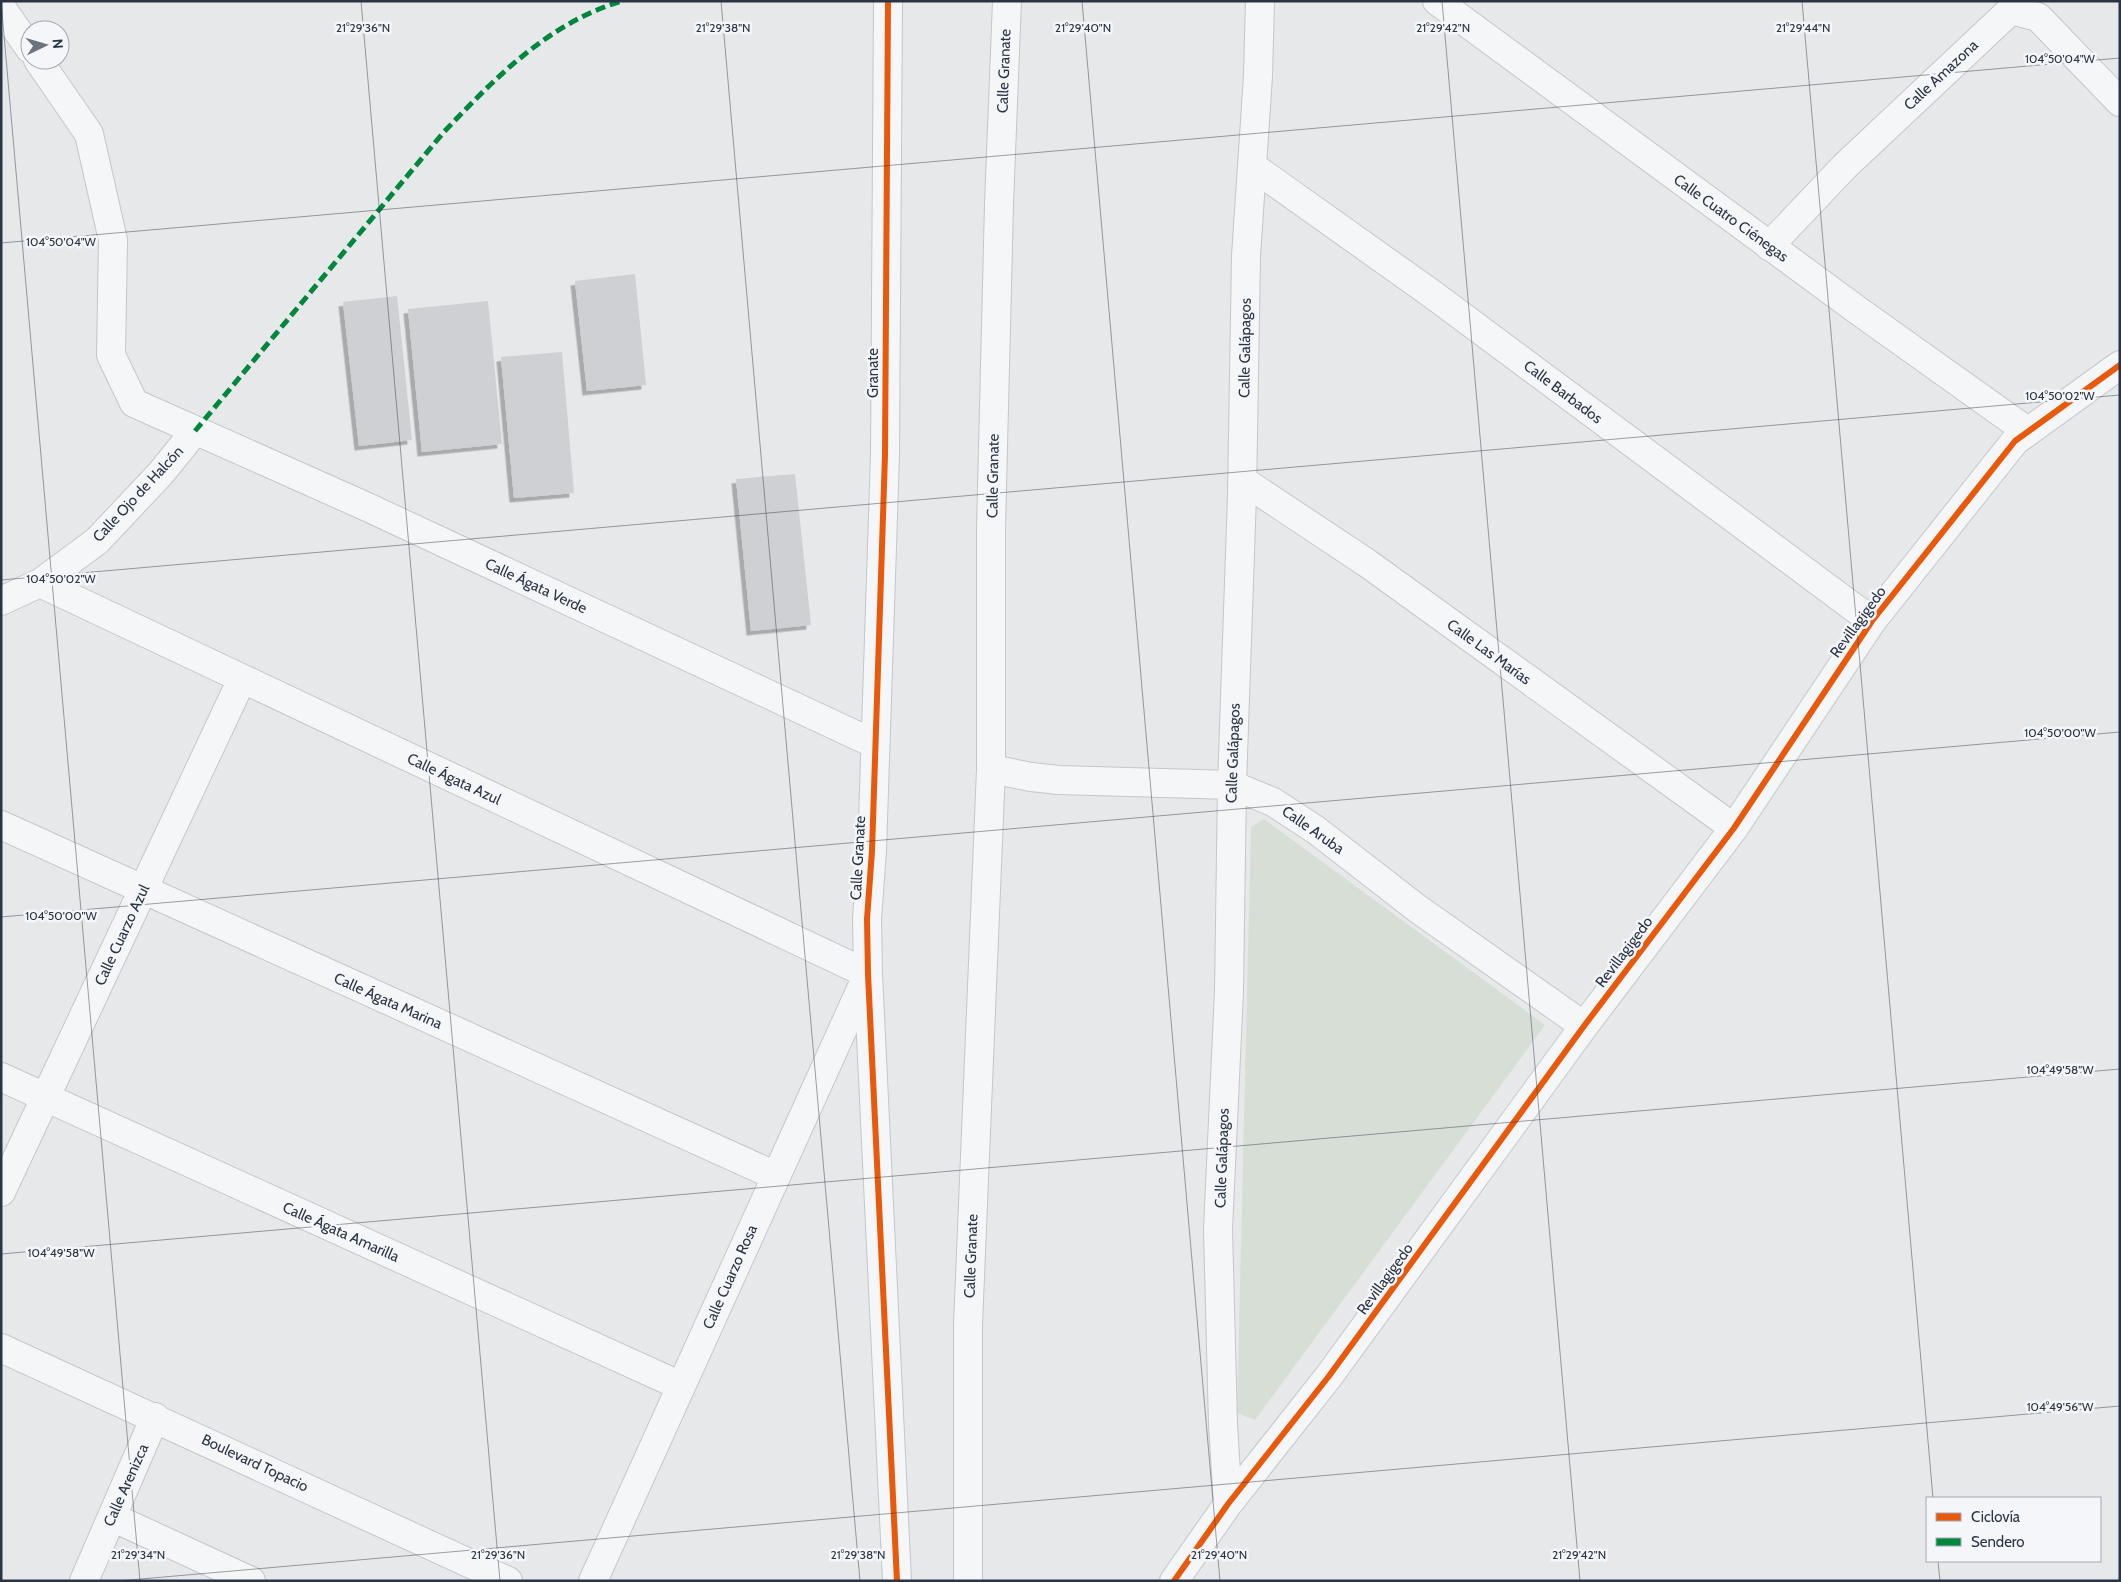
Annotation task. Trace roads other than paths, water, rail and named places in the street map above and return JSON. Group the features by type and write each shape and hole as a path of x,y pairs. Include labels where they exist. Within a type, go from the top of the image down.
{"street":[{"name":"Granate","path":"875,744 885,455 888,1"},
{"name":"Calle Granate","path":"968,1581 968,1325 991,770 991,529 999,204 1007,1"},
{"name":"Calle Galápagos","path":"1228,1504 1222,1424 1218,1229 1229,991 1232,785 1242,480 1246,256 1258,76 1260,1"},
{"name":"Calle Cuatro Ciénegas","path":"1436,1 1770,246 2028,431"},
{"path":"1,7 20,35"},
{"name":"Calle Amazona","path":"1770,246 1846,166 2011,10 2038,17 2120,102"},
{"name":"Calle Ágata Verde","path":"45,70 89,134 113,240 111,354 134,403 374,510 875,744"},
{"name":"Calle Barbados","path":"1252,166 1440,300 1872,621"},
{"name":"Revillagigedo","path":"1174,1581 1228,1504 1329,1376 1584,1026 1734,828 1872,621 2015,441 2120,365"},
{"name":"Calle Ojo de Halcón","path":"1,601 40,583 97,541 161,473 195,431"},
{"name":"Calle Las Marías","path":"1242,480 1367,563 1734,828"},
{"name":"Calle Ágata Azul","path":"40,583 868,974"},
{"name":"Calle Cuarzo Azul","path":"1,1192 242,679"},
{"name":"Calle Granate","path":"875,744 872,851 867,919 868,974 897,1581"},
{"name":"Calle Aruba","path":"991,770 1031,778 1059,780 1232,785 1273,802 1316,830 1418,909 1584,1026"},
{"name":"Calle Ágata Marina","path":"1,825 776,1176"},
{"name":"Calle Cuarzo Rosa","path":"593,1581 868,974"},
{"name":"Calle Ágata Amarilla","path":"1,1077 681,1386"},
{"name":"Boulevard Topacio","path":"1,1348 155,1417 508,1581"},
{"name":"Calle Arenizca","path":"84,1581 155,1417"},
{"path":"112,1516 251,1581"}]}
